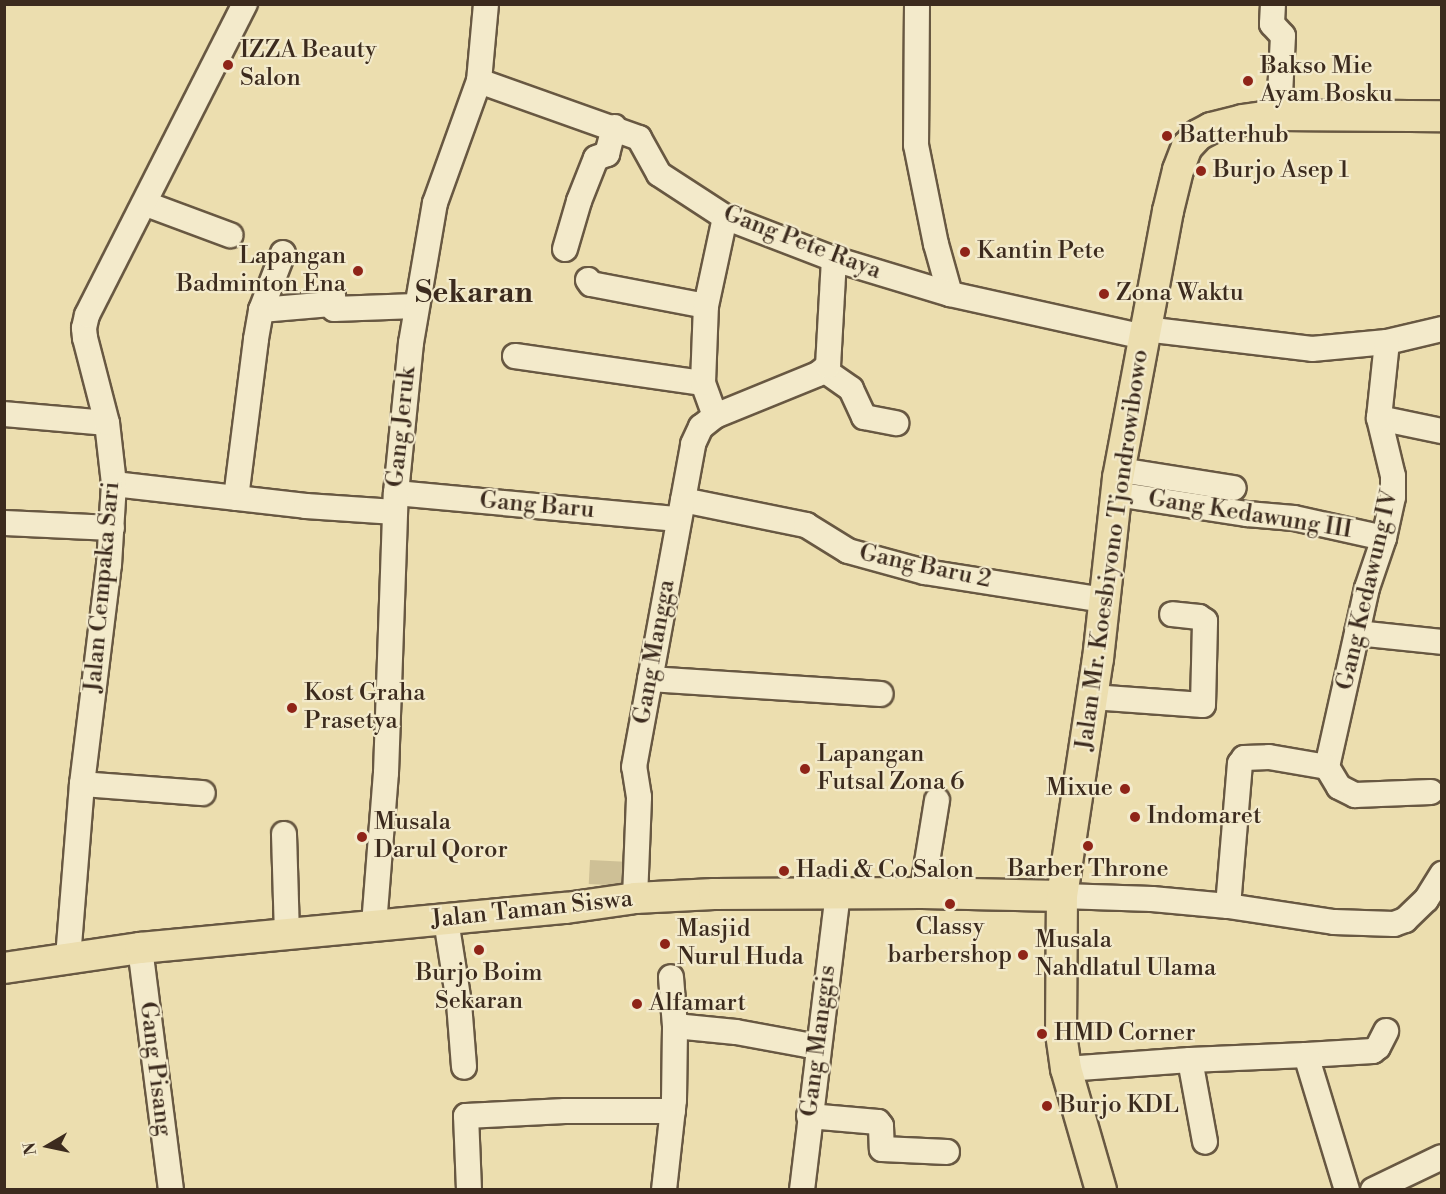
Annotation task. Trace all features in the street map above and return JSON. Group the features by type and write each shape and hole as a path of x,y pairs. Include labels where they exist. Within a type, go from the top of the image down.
{"main road":[{"name":"Jalan Mr. Koesbiyono Tjondrowibowo","path":"1101,1190 1066,1069 1061,1035 1062,896 1092,697 1118,482 1168,211 1187,147 1198,135 1211,128 1279,115 1442,116"},
{"name":"Jalan Taman Siswa","path":"4,968 140,948 446,920 635,898 714,894 922,892 1062,896"}],"street":[{"name":"Jalan Cempaka Sari","path":"68,958 82,784 112,528 114,484 107,423 84,328 87,315 146,204 245,4"},
{"name":"Gang Jeruk","path":"374,925 386,773 395,502 416,306 435,203 479,81 486,4"},
{"path":"917,4 916,145 933,234 950,294"},
{"path":"1273,4 1272,24 1282,33 1283,41 1279,115"},
{"path":"479,81 614,127 607,154 596,158 579,201 565,249"},
{"name":"Gang Pete Raya","path":"614,127 644,142 654,169 659,174 725,217 834,259 950,294 1145,333 1312,349 1387,342 1442,329"},
{"path":"146,204 230,235"},
{"path":"715,416 703,383 706,306 725,217"},
{"path":"236,498 261,310 283,253"},
{"path":"834,259 828,366 824,370 851,388 864,417 896,423"},
{"path":"588,280 591,284 706,306"},
{"path":"261,310 332,299 334,309 416,306"},
{"name":"Gang Kedawung IV","path":"1327,767 1367,588 1384,538 1393,497 1393,476 1379,418 1387,342"},
{"path":"515,356 703,383"},
{"name":"Gang Mangga","path":"635,898 639,797 634,767 680,510 696,434 715,416 824,370"},
{"path":"4,414 107,423"},
{"path":"1379,418 1442,431"},
{"path":"1118,482 1234,488"},
{"name":"Gang Kedawung III","path":"1118,482 1247,514 1294,518 1384,538"},
{"name":"Gang Baru","path":"114,484 236,498 680,510"},
{"name":"Gang Baru 2","path":"680,510 806,525 848,551 925,572 1104,600"},
{"path":"4,524 112,528"},
{"path":"1092,697 1203,705 1204,621 1200,617 1172,614"},
{"path":"1358,633 1442,642"},
{"path":"650,679 881,694"},
{"path":"1228,906 1240,764 1244,758 1269,757 1327,767 1339,787 1355,795 1431,792"},
{"path":"82,784 203,793"},
{"path":"922,892 937,800"},
{"path":"284,834 287,934"},
{"path":"1062,896 1152,899 1228,906 1334,922 1394,924 1405,920 1426,900 1442,874"},
{"name":"Gang Manggis","path":"802,1190 809,1116 838,893"},
{"path":"446,920 459,1003 464,1067"},
{"name":"Gang Pisang","path":"140,948 171,1190"},
{"path":"664,1190 673,1111 675,1026 671,977"},
{"path":"675,1026 736,1032 818,1047"},
{"path":"1066,1069 1190,1059 1373,1051 1386,1031"},
{"path":"1306,1055 1347,1190"},
{"path":"1190,1059 1205,1142"},
{"path":"468,1190 466,1116 673,1111"},
{"path":"809,1116 878,1122 881,1126 882,1149 947,1152"},
{"path":"1373,1190 1442,1157"}],"shaded area":[{"path":"590,860 625,862 624,886 589,884"}],"place":[{"name":"IZZA Beauty Salon","path":"228,65"},
{"name":"Bakso Mie Ayam Bosku","path":"1248,81"},
{"name":"Batterhub","path":"1167,136"},
{"name":"Burjo Asep 1","path":"1201,171"},
{"name":"Kantin Pete","path":"965,252"},
{"name":"Lapangan Badminton Ena","path":"358,271"},
{"name":"Zona Waktu","path":"1104,294"},
{"name":"Kost Graha Prasetya","path":"292,708"},
{"name":"Lapangan Futsal Zona 6","path":"805,769"},
{"name":"Mixue","path":"1125,789"},
{"name":"Indomaret","path":"1135,817"},
{"name":"Musala Darul Qoror","path":"362,837"},
{"name":"Barber Throne","path":"1088,846"},
{"name":"Hadi & Co Salon","path":"784,871"},
{"name":"Classy barbershop","path":"950,904"},
{"name":"Masjid Nurul Huda","path":"665,944"},
{"name":"Burjo Boim Sekaran","path":"479,950"},
{"name":"Musala Nahdlatul Ulama","path":"1023,955"},
{"name":"Alfamart","path":"637,1004"},
{"name":"HMD Corner","path":"1042,1034"},
{"name":"Burjo KDL","path":"1047,1106"}],"district":[{"name":"Sekaran","path":"474,293"}]}
